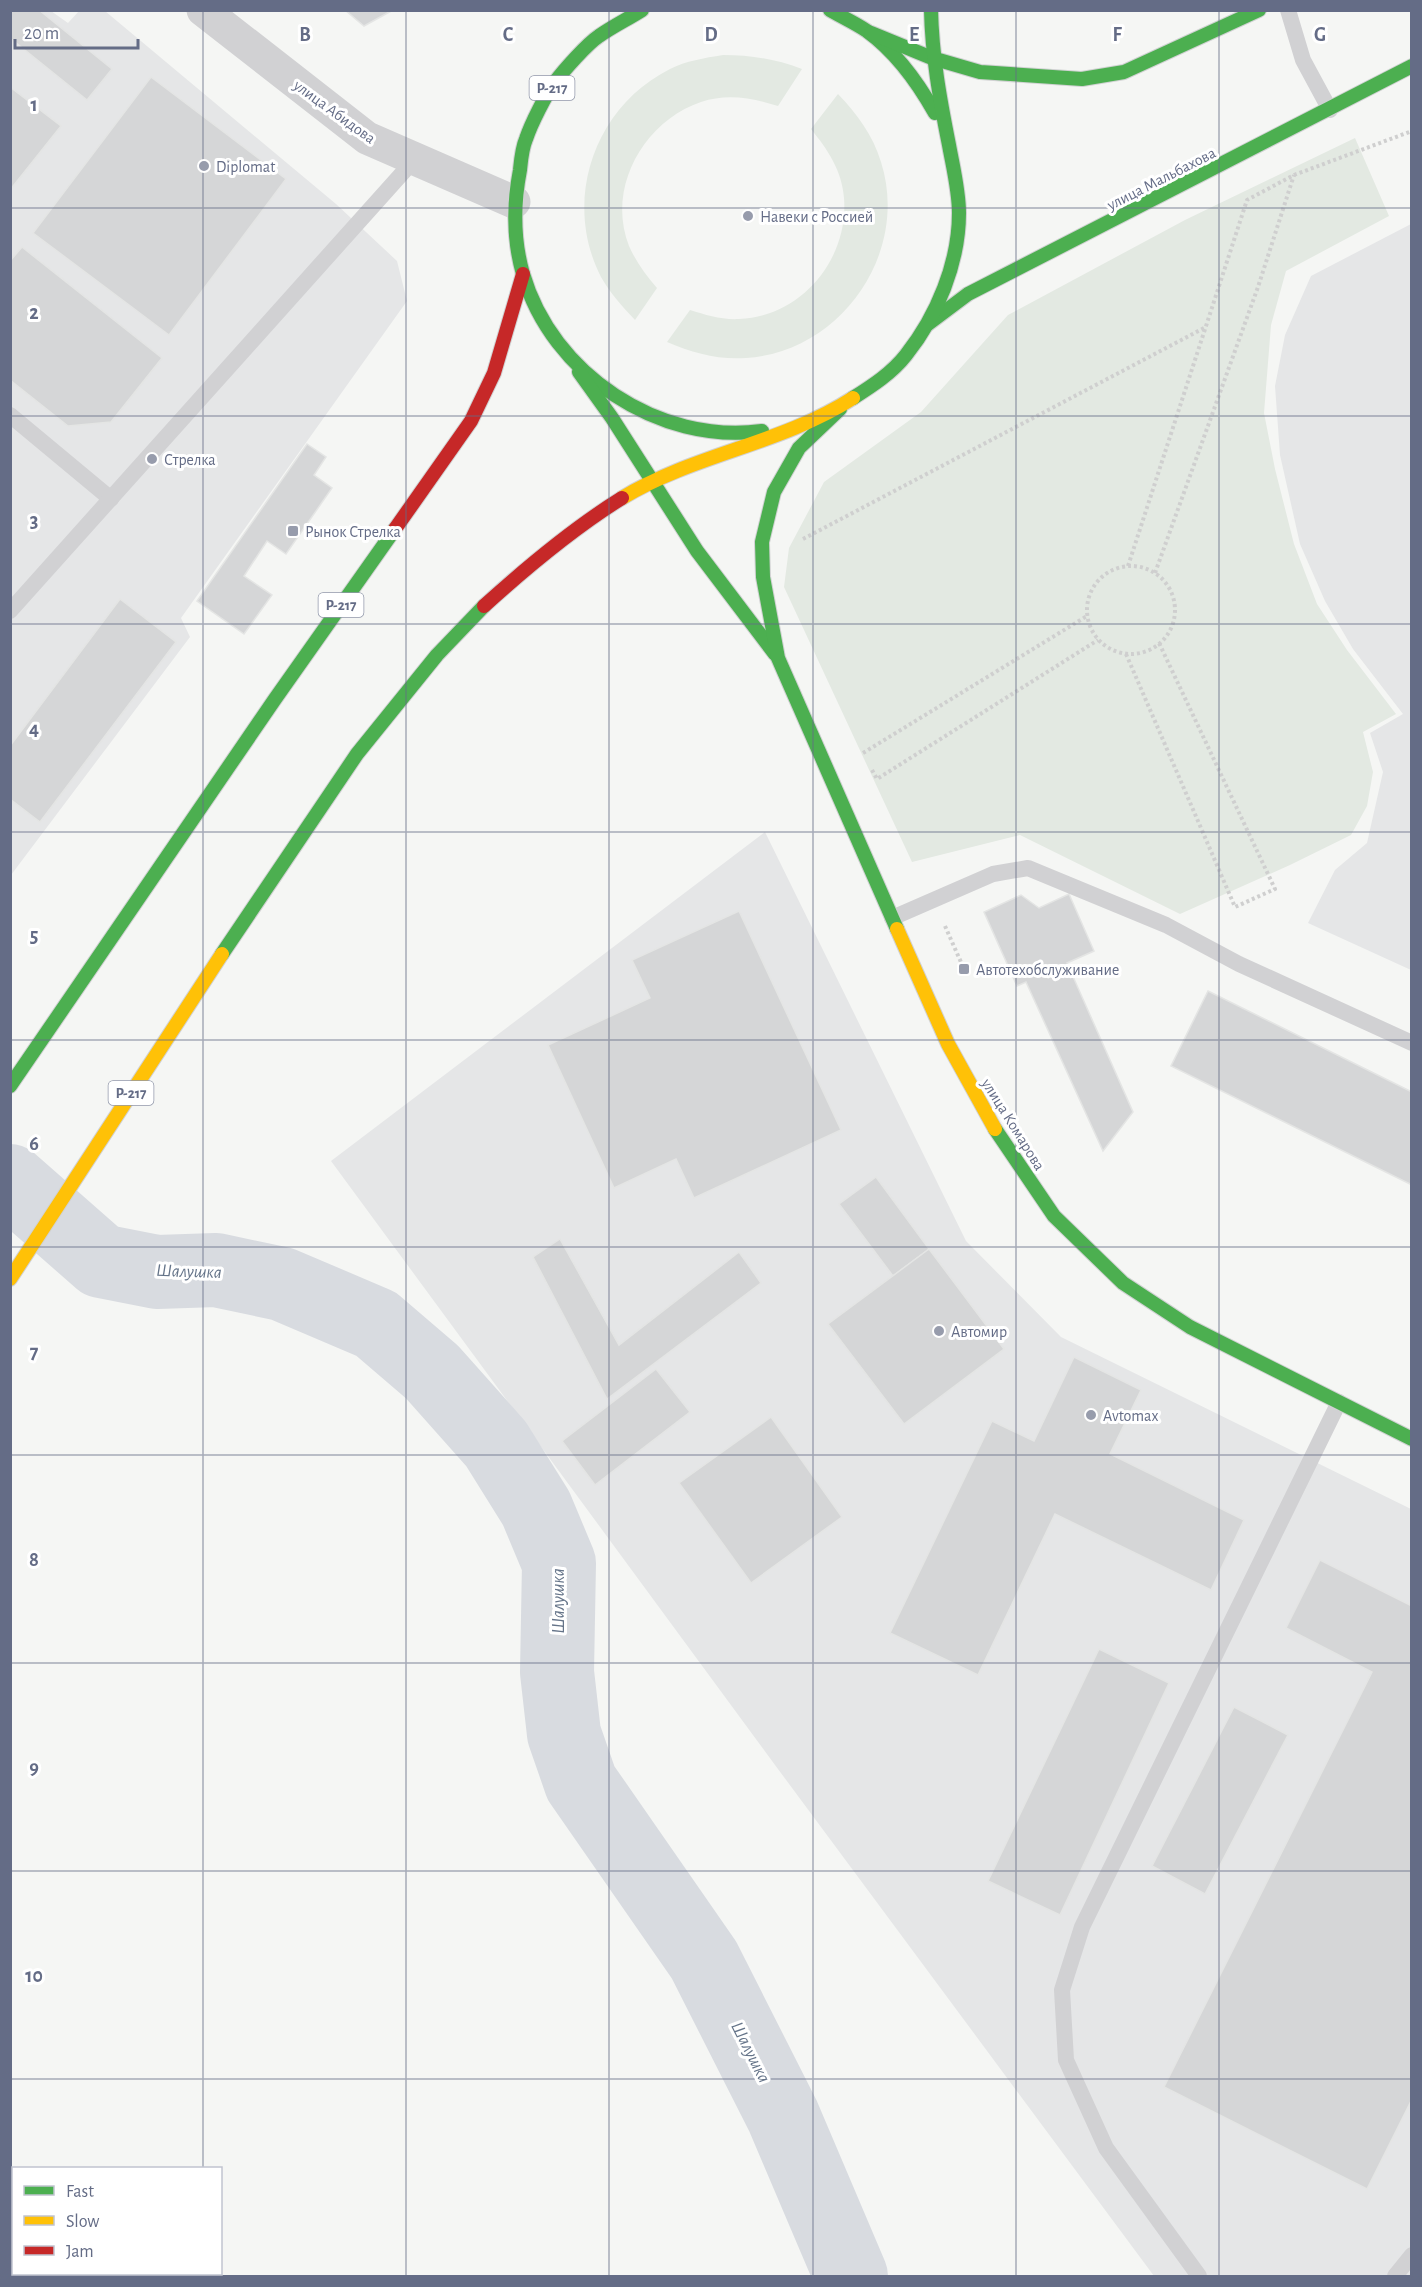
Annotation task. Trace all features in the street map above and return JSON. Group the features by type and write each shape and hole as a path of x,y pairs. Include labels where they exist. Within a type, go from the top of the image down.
{"main road":[{"name":"Р-217","path":"10,1086 275,699 471,421 494,373 523,274 516,238 514,202 525,140 554,83 597,37 642,10"},
{"path":"830,10 867,31 932,58 980,72 1082,79 1124,72 1259,10"},
{"path":"653,481 841,407 875,385 904,357 928,324 951,270 959,212 951,154 932,58 931,10"},
{"path":"867,31 896,56 920,85 938,118 951,154"},
{"name":"улица Мальбахова","path":"928,324 968,294 1412,66"},
{"path":"523,274 536,307 554,337 612,418 697,551 778,658"},
{"path":"554,337 591,379 638,410 691,429 747,433 802,424"},
{"path":"778,658 763,577 762,542 774,492 799,448 841,407"},
{"name":"Р-217","path":"10,1279 213,966 348,765 402,694 493,595 576,529 653,481"},
{"name":"улица Комарова","path":"778,658 948,1044 1002,1142 1054,1216 1122,1283 1190,1327 1412,1438"}],"street":[{"name":"улица Абидова","path":"203,10 367,138 514,202"}],"lane":[{"path":"1288,10 1303,60 1330,110"},
{"path":"10,611 415,159"},
{"path":"10,415 111,499"},
{"path":"892,918 993,874 1028,868 1166,925 1239,964 1412,1043"},
{"path":"1199,2277 1106,2148 1066,2060 1062,1990 1082,1927 1339,1402"},
{"path":"1395,2277 1412,2255"}],"path":[{"path":"1128,566 1247,200 1294,175 1412,131"},
{"path":"1155,573 1258,287 1294,175"},
{"path":"803,539 1206,327"},
{"path":"1128,566 1142,567 1155,573 1173,596 1175,611 1166,638 1155,648 1141,653 1126,654 1112,651 1091,631 1087,616 1087,602 1092,588 1101,577 1114,569 1128,566"},
{"path":"1087,616 863,752 877,779 1098,640"},
{"path":"1126,654 1235,908 1275,889 1159,643"}],"shaded area":[{"name":"Стрелка","path":"11,11 51,11 68,23 79,11 105,11 336,204 397,261 407,301 181,618 190,637 11,875"},
{"path":"723,55 763,58 802,69 778,106 730,97 701,102 681,111 662,124 635,159 627,180 623,202 623,224 629,246 657,288 635,320 616,299 601,277 590,248 585,218 586,188 592,159 604,131 622,107 644,86 676,66"},
{"path":"838,94 858,117 874,143 881,162 887,196 886,230 876,262 860,292 838,317 811,338 780,352 746,358 726,358 696,352 667,342 690,310 720,318 739,319 762,316 782,308 801,296 817,281 829,263 838,242 843,221 844,198 843,188 833,161 811,129"},
{"path":"1355,138 1389,216 1286,271 1271,325 1264,413 1294,544 1317,604 1347,650 1396,714 1363,732 1373,772 1367,806 1351,835 1180,914 1020,835 912,862 784,587 789,548 824,482 921,412 1008,315 1185,220"},
{"path":"1411,224 1411,970 1308,923 1335,870 1367,843 1383,772 1370,733 1403,714 1353,649 1325,601 1300,544 1280,455 1275,386 1285,335 1311,276"},
{"path":"765,832 966,1241 1061,1337 1411,1509 1411,2276 1154,2276 331,1161"}],"building":[{"path":"10,10 39,10 112,69 87,100 10,38"},
{"path":"345,10 393,10 364,26"},
{"path":"151,77 286,179 169,335 33,233"},
{"path":"10,87 61,126 10,190"},
{"path":"22,247 162,358 111,422 68,426 10,380 10,261"},
{"path":"307,444 326,457 314,475 332,488 286,554 267,541 244,576 272,595 244,634 197,601"},
{"path":"120,599 176,642 40,822 10,799 10,746"},
{"path":"1069,894 1094,951 1067,963 1133,1112 1103,1151 1026,982 1017,986 984,912 1021,895 1039,908"},
{"path":"739,911 841,1130 694,1198 676,1159 614,1188 548,1045 650,998 632,960"},
{"path":"1208,991 1412,1092 1412,1185 1171,1066"},
{"path":"876,1177 929,1249 893,1276 839,1204"},
{"path":"560,1239 619,1345 739,1252 761,1283 607,1399 533,1257"},
{"path":"929,1249 1004,1349 904,1424 828,1324"},
{"path":"1074,1357 1141,1390 1110,1454 1244,1520 1211,1590 1055,1514 978,1675 890,1633 992,1421 1034,1441"},
{"path":"656,1369 690,1412 595,1485 562,1441"},
{"path":"771,1417 842,1517 751,1583 679,1483"},
{"path":"1320,1560 1412,1606 1412,2099 1367,2189 1164,2087 1372,1672 1286,1628"},
{"path":"1099,1649 1169,1683 1060,1915 988,1881"},
{"path":"1234,1707 1288,1735 1205,1894 1152,1866"}],"waterway":[{"name":"Шалушка","path":"10,1181 101,1261 157,1272 216,1270 282,1284 376,1324 432,1372 496,1444 536,1508 559,1563 557,1672 564,1734 581,1783 704,1960 783,2116 851,2276"}],"traffic: fast":[{"path":"642,10 599,36 582,51 551,87 531,125 523,150 515,209 517,248 523,274 537,310 558,343 584,371 615,395 649,414 685,426 723,432 762,431"},
{"path":"830,10 878,39 897,58 935,113"},
{"path":"853,398 894,368 917,340 944,288 955,251 958,232 958,196 937,78 931,10"},
{"path":"871,33 932,58 980,72 1082,79 1124,72 1259,10"},
{"path":"928,324 968,294 1412,66"},
{"path":"579,372 612,418 697,551 775,654"},
{"path":"840,409 799,448 774,492 762,542 763,577 778,658 897,929"},
{"path":"10,1086 275,699 395,529"},
{"path":"222,954 357,754 437,655 484,606"},
{"path":"995,1129 1054,1216 1123,1283 1190,1327 1412,1439"}],"traffic: slow":[{"path":"622,498 678,470 797,427 853,398"},
{"path":"897,929 948,1044 995,1129"},
{"path":"10,1279 222,954"}],"traffic: jam":[{"path":"395,529 471,421 494,373 523,274"},
{"path":"484,606 550,549 585,522 622,498"}],"place":[{"name":"Diplomat","path":"204,166"},
{"name":"Навеки с Россией","path":"748,216"},
{"name":"Стрелка","path":"152,459"},
{"name":"Рынок Стрелка","path":"293,531"},
{"name":"Автотехобслуживание","path":"964,969"},
{"name":"Автомир","path":"939,1331"},
{"name":"Avtomax","path":"1091,1415"}]}
